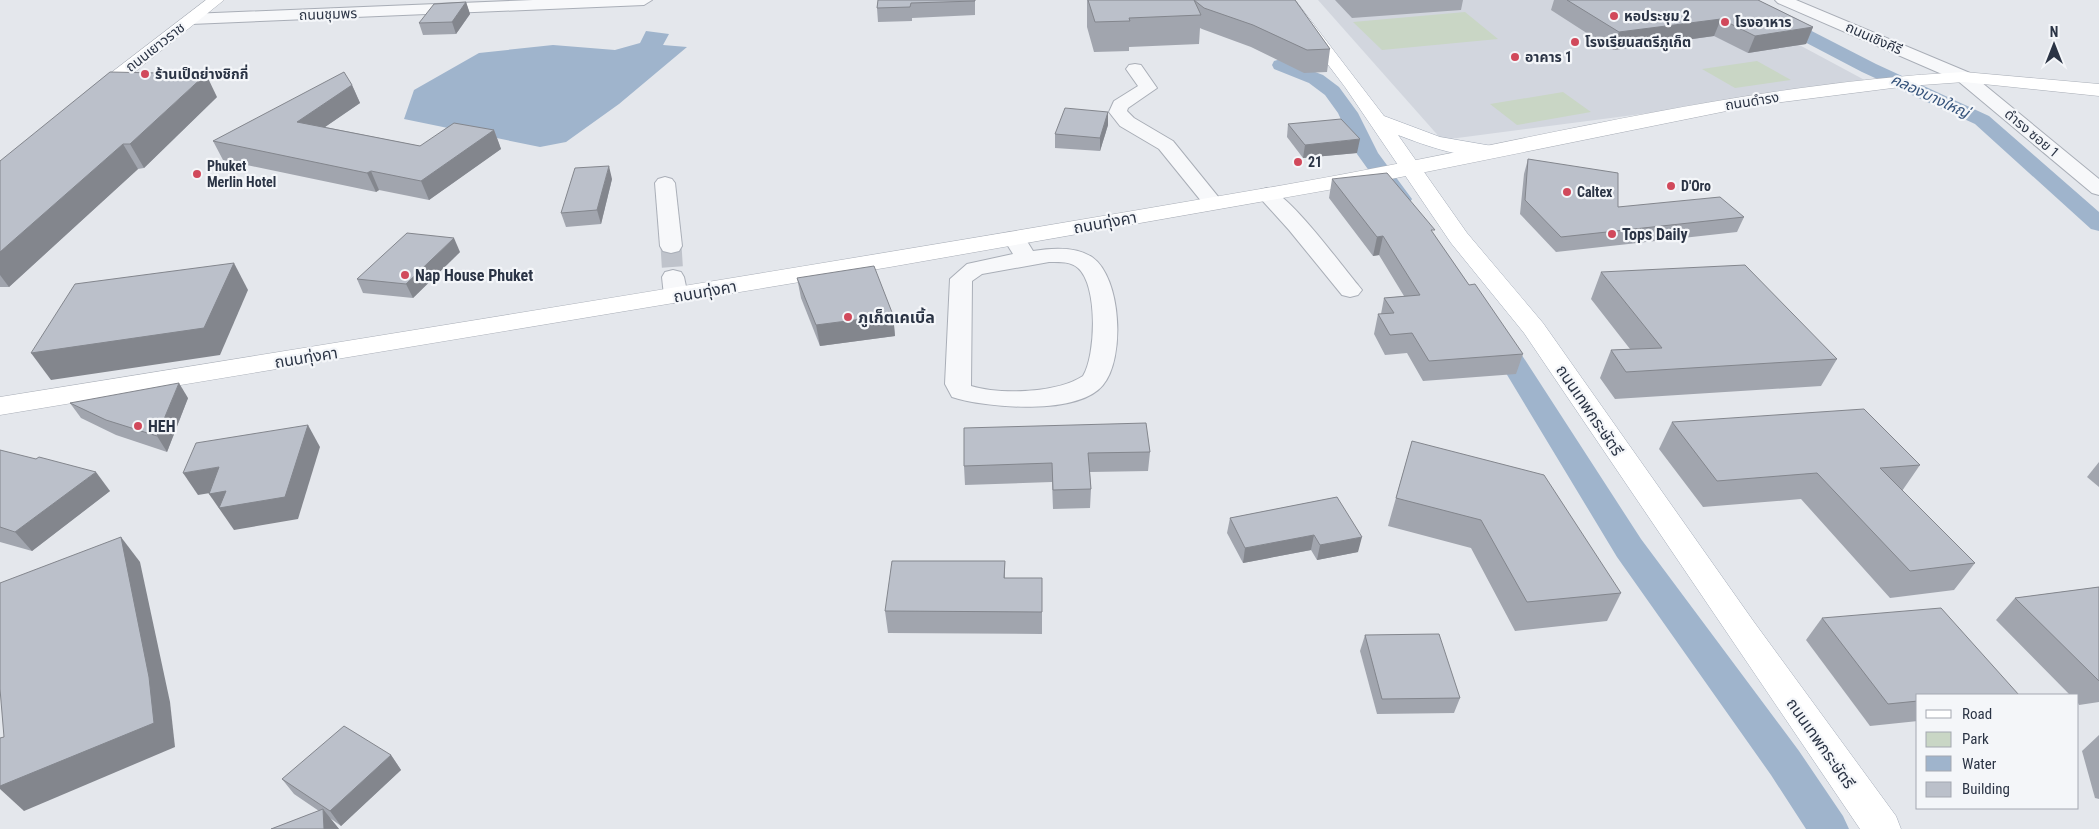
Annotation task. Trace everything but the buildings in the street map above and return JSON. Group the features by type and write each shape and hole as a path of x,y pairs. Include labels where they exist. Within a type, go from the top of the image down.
{"main road":[{"name":"ถนนเยาวราช","path":"76,108 216,0"},
{"name":"ถนนเทพกระษัตรี","path":"1287,0 1378,120 1403,170 1534,328 1742,632 1882,829"},
{"name":"ถนนดำรง","path":"1403,170 1751,100 1872,84 1964,77 2099,90"},
{"path":"1378,120 1411,135 1448,146 1491,151"},
{"name":"ถนนทุ่งคา","path":"2,406 674,287 1020,248 1213,203 1403,170"}],"street":[{"name":"ถนนชุมพร","path":"192,19 507,3 644,0"},
{"name":"ถนนเชิงคีรี","path":"1783,0 1964,77"},
{"path":"1135,69 1147,84 1148,89 1120,105 1118,112 1127,122 1166,145 1213,203"},
{"name":"ดำรง ซอย 1","path":"1964,77 2099,189"},
{"path":"665,183 671,246"},
{"path":"1267,194 1297,225 1350,290"},
{"path":"1020,248 1064,256 1084,262 1090,267 1095,275 1105,329 1105,351 1100,369 1092,382 1074,391 1027,400 998,400 972,396 961,391 958,384 961,279 1020,248"}],"shaded area":[{"name":"โรงเรียนสตรีภูเก็ต","path":"1318,0 1716,0 1872,84 1442,140"}],"green space":[{"path":"1465,12 1498,39 1382,50 1353,22"},
{"path":"1757,61 1791,80 1735,88 1702,69"},
{"path":"1563,92 1591,112 1517,125 1490,104"}],"water":[{"path":"646,31 669,34 663,45 687,47 619,104 566,142 540,147 404,119 414,90 479,53 553,45 615,50 640,43"}],"waterway":[{"name":"คลองบางใหญ่","path":"1738,0 1869,68 1982,120 2099,224"},
{"path":"1281,65 1316,79 1332,91 1348,113 1368,154 1401,199"},
{"path":"1496,335 1629,548 1785,763 1829,829"}],"tunnel":[{"path":"671,246 673,277"}],"place":[{"name":"หอประชุม 2","path":"1614,16"},
{"name":"โรงอาหาร","path":"1725,22"},
{"name":"โรงเรียนสตรีภูเก็ต","path":"1575,42"},
{"name":"อาคาร 1","path":"1515,57"},
{"name":"ร้านเป็ดย่างชิกกี่","path":"145,74"},
{"name":"21","path":"1298,162"},
{"name":"Phuket Merlin Hotel","path":"197,174"},
{"name":"D'Oro","path":"1671,186"},
{"name":"Caltex","path":"1567,192"},
{"name":"Tops Daily","path":"1612,234"},
{"name":"Nap House Phuket","path":"405,275"},
{"name":"ภูเก็ตเคเบิ้ล","path":"848,317"},
{"name":"HEH","path":"138,426"}]}
